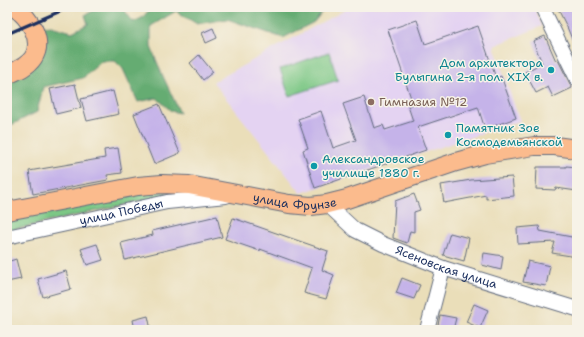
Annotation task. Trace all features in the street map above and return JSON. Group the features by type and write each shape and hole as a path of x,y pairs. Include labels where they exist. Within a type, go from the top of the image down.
{"main road":[{"path":"7,76 21,69 33,58 37,47 35,33 28,20 14,7"},
{"name":"улица Фрунзе","path":"7,211 138,186 162,184 189,186 289,204 311,206 328,204 347,199 456,162 485,154 534,146 555,146 577,149"}],"street":[{"path":"542,7 577,79"},
{"name":"улица Победы","path":"7,237 166,202 236,195"},
{"name":"Ясеновская улица","path":"328,204 355,230 383,244 443,268 577,309"},
{"path":"427,330 443,268"}],"shaded area":[{"name":"Гимназия №12","path":"350,7 534,7 542,26 494,46 520,121 301,193 213,82"}],"green space":[{"path":"101,7 122,7 133,22 142,18 152,7 326,7 314,22 283,38 227,19 197,24 176,11 151,26 151,47 180,113 171,111 157,98 138,102 123,69 115,61 102,61 83,78 43,87 37,112 7,127 7,80 23,72 39,26 51,26 72,32 88,24 85,15"},
{"path":"329,52 338,80 289,96 280,69"},
{"path":"167,191 168,195 7,231 7,220 135,194"}],"building":[{"path":"557,7 577,7 577,51 567,27"},
{"path":"417,20 425,44 478,26 496,78 501,76 516,118 485,129 478,107 418,127 426,150 315,188 303,150 308,148 298,119 321,111 333,148 356,140 343,104 364,97 374,128 383,125 385,130 413,121 408,106 413,104 388,30"},
{"path":"213,28 217,38 206,43 202,33"},
{"path":"545,36 556,61 558,60 572,88 553,97 548,87 536,93 525,72 542,63 533,41"},
{"path":"199,55 213,72 203,80 190,63"},
{"path":"75,84 81,108 56,114 50,89"},
{"path":"113,91 119,114 87,121 81,99"},
{"path":"159,104 180,153 154,164 134,114"},
{"path":"118,148 122,173 107,175 108,180 33,194 29,171 105,158 104,150"},
{"path":"537,167 577,167 577,191 556,188 555,190 536,189"},
{"path":"512,177 514,196 486,199 486,195 444,203 441,185 471,180"},
{"path":"414,194 420,210 414,212 414,232 410,231 407,243 393,238 395,201"},
{"path":"217,216 222,237 125,260 121,243 153,235 152,231"},
{"path":"233,218 328,251 322,270 334,275 326,299 304,293 312,268 260,249 260,251 225,239"},
{"path":"539,226 540,231 577,238 577,257 552,253 555,242 518,244 517,228"},
{"path":"450,233 469,238 464,261 443,255"},
{"path":"97,244 103,260 87,265 81,249"},
{"path":"484,253 503,256 501,270 482,265"},
{"path":"16,259 21,279 7,282 7,262"},
{"path":"528,261 550,266 546,286 523,282"},
{"path":"66,271 71,289 43,297 38,279"},
{"path":"402,278 420,285 414,299 396,293"},
{"path":"474,304 488,310 480,328 466,322"},
{"path":"440,315 456,318 453,330 437,330"},
{"path":"148,316 151,330 135,330 133,320"}],"railway":[{"path":"7,34 70,7"}],"place":[{"name":"Дом архитектора Булыгина 2-я пол. XIX в.","path":"551,70"},
{"name":"Гимназия №12","path":"371,102"},
{"name":"Памятник Зое Космодемьянской","path":"448,135"},
{"name":"Александровское училище 1880 г.","path":"314,166"}]}
